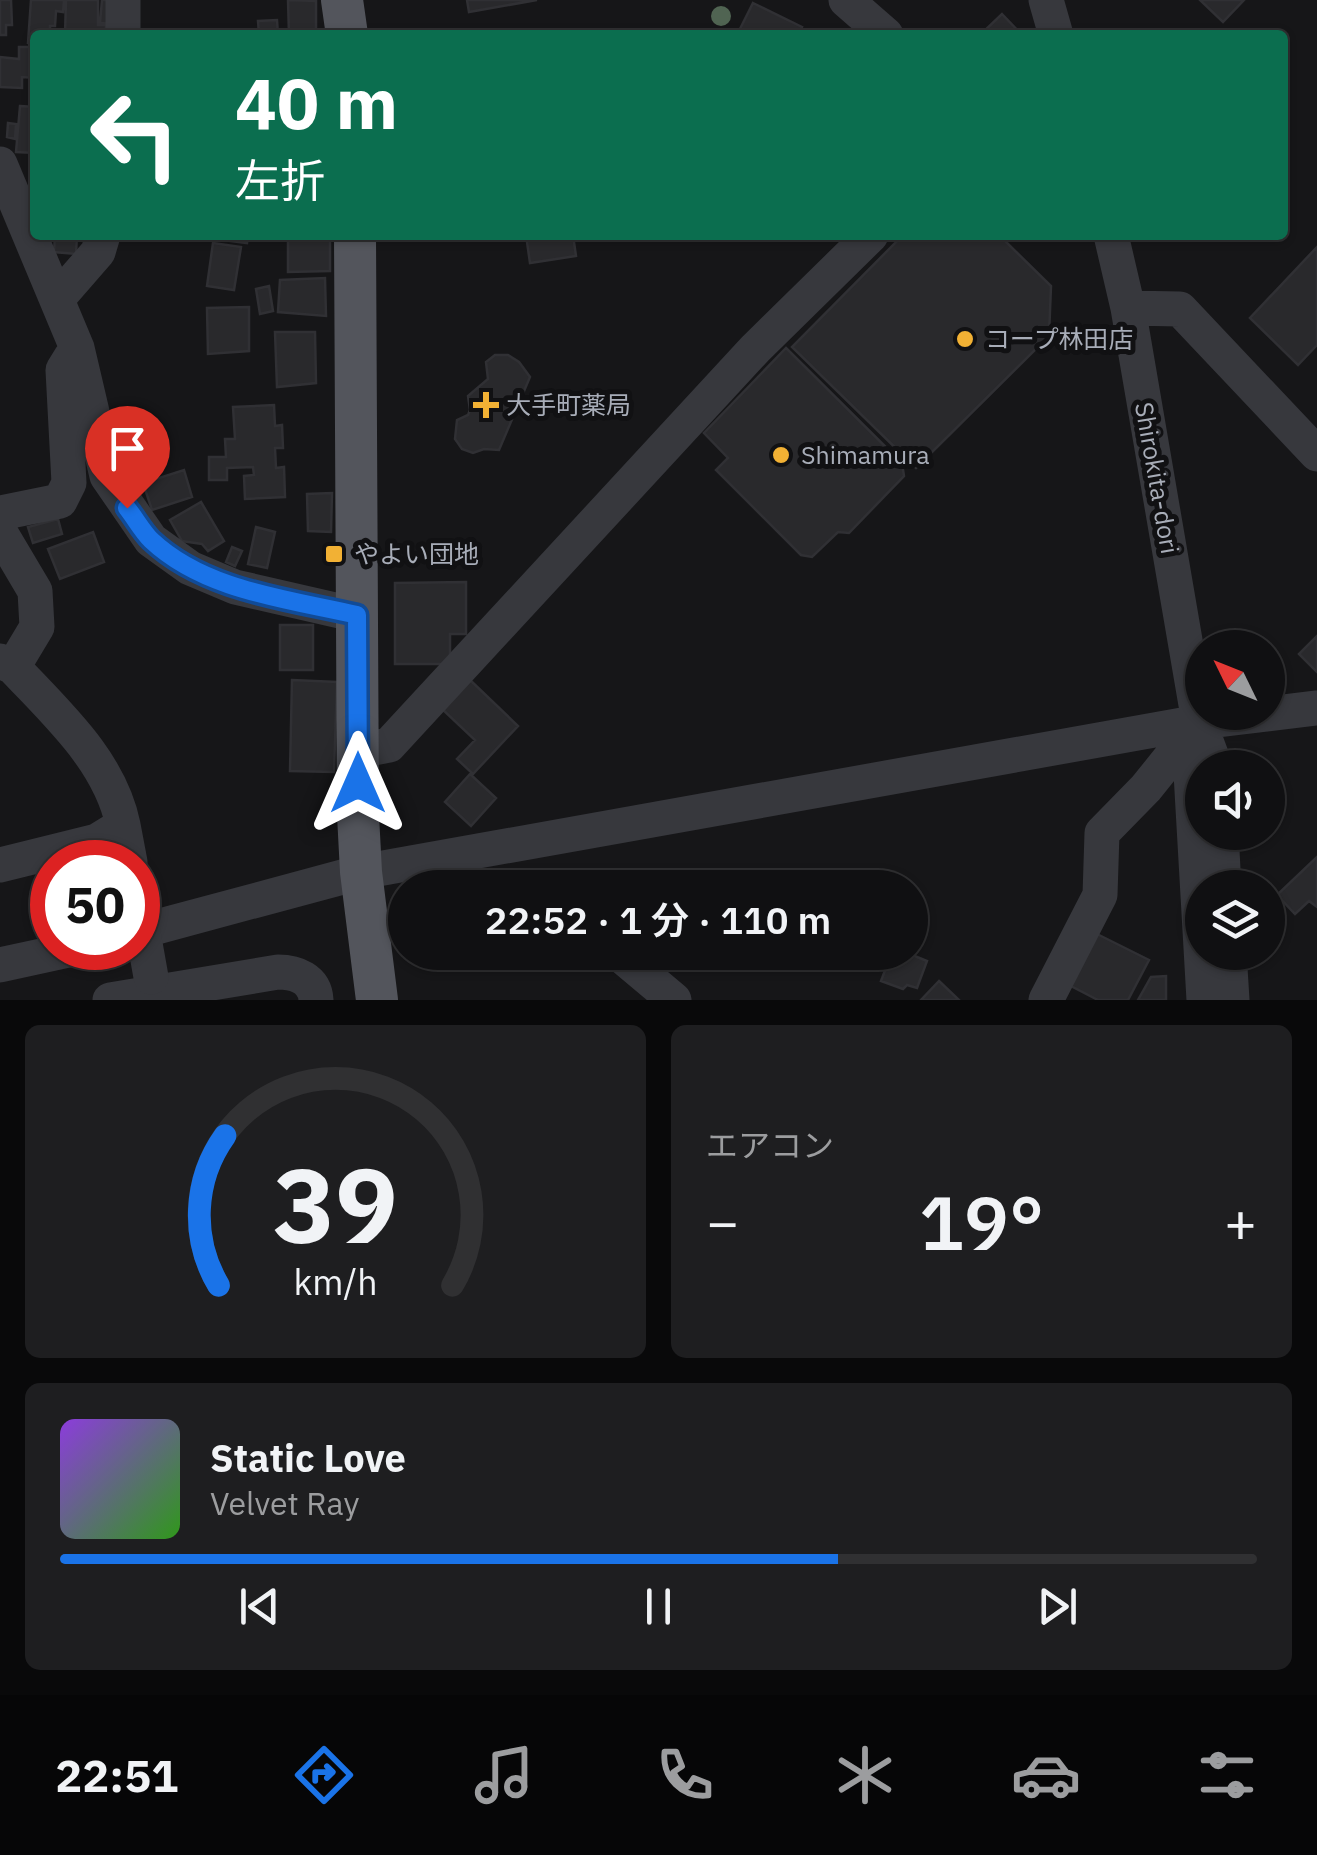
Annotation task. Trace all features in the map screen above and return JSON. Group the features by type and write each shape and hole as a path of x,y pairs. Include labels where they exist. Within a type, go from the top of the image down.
{"main road":[{"path":"342,0 346,30"},
{"path":"355,240 358,751 362,872 377,1000"}],"street":[{"path":"123,0 123,30"},
{"path":"846,0 880,30"},
{"path":"1046,0 1055,30"},
{"path":"0,164 30,239"},
{"path":"30,240 77,348 107,476 151,540 190,568 234,587 357,615"},
{"path":"58,298 98,252 101,240"},
{"path":"358,751 389,745 755,349 866,240"},
{"name":"Shirokita-dori","path":"1112,240 1128,308 1185,640"},
{"path":"1128,308 1180,309 1317,454"},
{"path":"0,513 60,501 70,482 63,370 77,348"},
{"path":"0,532 35,591 38,627 7,664 70,728 110,781 126,840"},
{"path":"1285,712 1317,708"},
{"path":"160,926 362,872 1185,725"},
{"path":"1046,1000 1100,895 1102,833 1146,788 1193,730"},
{"name":"Shirokita-dori","path":"1198,730 1192,773 1204,1000"},
{"path":"0,865 30,857"},
{"path":"0,966 30,959"},
{"path":"150,970 152,984"},
{"path":"638,970 674,1000"},
{"path":"1230,970 1232,1000"},
{"path":"110,1000 152,984 278,972 295,972 316,991 316,1000"}],"building":[{"path":"0,0 11,0 12,25 6,25 6,35 0,35"},
{"path":"31,0 64,0 63,12 56,11 55,26 50,26 50,30 30,30 28,43"},
{"path":"66,0 98,0 98,25 106,25 106,30 65,30"},
{"path":"102,0 114,0 113,24 100,23"},
{"path":"288,0 316,1 316,30 289,30"},
{"path":"467,0 537,0 469,12"},
{"path":"1200,0 1244,0 1223,22"},
{"path":"753,3 802,27 800,30 740,30"},
{"path":"1002,14 1017,30 985,30"},
{"path":"277,20 278,30 259,30 258,21"},
{"path":"19,47 30,47 30,78 22,77 22,88 0,87 0,57 19,59"},
{"path":"20,106 30,107 30,153 16,152"},
{"path":"8,123 16,124 15,139 7,137"},
{"path":"55,240 77,240 76,254 54,252"},
{"path":"288,240 330,240 330,271 288,272"},
{"path":"527,240 574,240 576,256 530,263"},
{"path":"898,240 1004,240 1051,286 1049,336 916,468 792,347"},
{"path":"213,243 241,247 234,290 207,286"},
{"path":"1317,247 1317,345 1298,365 1250,318"},
{"path":"325,278 326,316 278,312 280,280"},
{"path":"269,286 273,311 260,314 256,289"},
{"path":"249,307 249,351 208,354 207,308"},
{"path":"275,332 315,332 316,383 277,387"},
{"path":"786,348 902,463 904,476 849,533 838,532 812,557 801,555 716,470 728,458 704,433"},
{"path":"495,355 508,355 530,377 499,450 473,453 462,449 455,439 457,420 468,415 468,396 488,379 486,362"},
{"path":"274,405 275,426 282,425 283,448 275,448 276,468 284,467 285,497 245,499 244,476 254,475 253,467 227,468 227,480 209,480 209,457 226,457 225,439 235,439 233,407"},
{"path":"184,470 192,497 152,510 143,483"},
{"path":"332,493 331,532 308,531 307,494"},
{"path":"201,502 224,541 208,551 202,544 182,541 170,520"},
{"path":"58,519 62,534 33,543 28,527"},
{"path":"256,527 275,532 267,568 248,564"},
{"path":"93,532 104,562 60,579 48,549"},
{"path":"232,547 242,551 235,566 226,562"},
{"path":"466,582 466,634 450,634 450,664 395,664 395,583"},
{"path":"280,625 313,625 313,670 280,670"},
{"path":"1317,636 1317,672 1299,654"},
{"path":"292,680 337,682 334,772 290,771"},
{"path":"470,680 518,726 473,774 457,759 475,740 442,709"},
{"path":"470,774 496,798 471,826 445,802"},
{"path":"1317,857 1317,907 1309,901 1295,914 1285,903 1285,887"},
{"path":"1097,934 1149,960 1128,1000 1098,1000 1069,985"},
{"path":"885,970 924,970 917,988 907,985 903,989 881,981"},
{"path":"1166,976 1166,1000 1138,1000 1151,977"},
{"path":"939,981 959,1000 921,1000"}],"place":[{"name":"コープ林田店","path":"965,339"},
{"name":"大手町薬局","path":"486,405"},
{"name":"Shimamura","path":"781,455"},
{"name":"やよい団地","path":"334,554"}],"route":[{"path":"127,508 151,540 190,568 234,587 357,615 358,783"}]}
